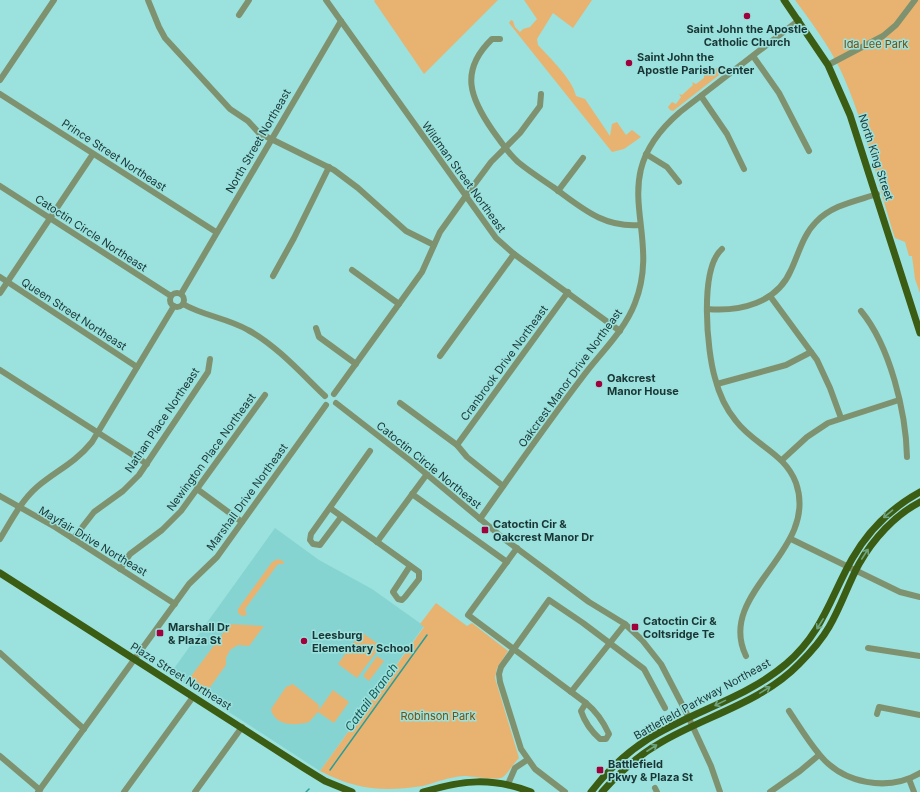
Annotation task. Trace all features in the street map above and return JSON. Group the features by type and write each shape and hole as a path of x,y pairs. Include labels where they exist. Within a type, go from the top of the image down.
{"main road":[{"name":"North King Street","path":"784,0 799,20 828,65 850,115 877,194 920,333"},
{"name":"Battlefield Parkway Northeast","path":"591,792 606,774 635,749 659,733 765,680 796,654 823,619 848,566 863,542 883,519 908,499 920,492"},
{"name":"Battlefield Parkway Northeast","path":"602,792 635,760 660,743 767,689 798,666 828,628 856,571 870,547 884,530 907,510 920,502"},
{"name":"Plaza Street Northeast","path":"0,573 325,781 352,792"},
{"path":"423,792 456,783 474,781 508,784 531,792"}],"street":[{"path":"0,80 54,0"},
{"path":"148,0 165,38 230,109 270,140 329,167 358,188 406,231 434,245"},
{"path":"239,15 249,0"},
{"path":"326,0 341,21"},
{"path":"828,65 883,36 896,25 915,0"},
{"name":"Oakcrest Manor Drive Northeast","path":"480,519 580,380 620,331 635,303 643,275 643,244 637,188 646,154 664,127 701,96 799,20"},
{"name":"North Street Northeast","path":"181,294 341,21"},
{"name":"Wildman Street Northeast","path":"341,21 465,197 496,238 514,254 620,331"},
{"path":"500,39 492,39 479,54 473,69 472,85 478,108 505,148 520,163 558,191 604,221 614,224 640,225"},
{"path":"753,56 779,93 808,152"},
{"name":"Prince Street Northeast","path":"0,94 216,232"},
{"path":"334,394 422,272 440,232 465,197 491,162 520,133 540,106 541,94"},
{"path":"701,96 727,134 744,168"},
{"path":"0,293 93,154"},
{"path":"646,154 667,167 679,182"},
{"path":"558,191 583,158"},
{"path":"273,276 294,238 329,167"},
{"name":"Catoctin Circle Northeast","path":"0,186 171,296"},
{"path":"707,309 728,310 743,308 770,296 778,290 787,279 804,238 817,220 836,208 877,194"},
{"path":"722,249 715,256 712,263 707,309 712,365 721,397 736,422 747,433 782,460 793,476 799,494 798,519 791,539 742,615 739,633 746,656"},
{"path":"440,356 514,254"},
{"path":"352,270 399,304"},
{"name":"Queen Street Northeast","path":"0,277 137,367"},
{"name":"Cranbrook Drive Northeast","path":"457,445 568,292"},
{"path":"183,304 184,298 181,294 175,293 171,296 170,302 174,306 180,306 183,304 209,316 239,325 256,334 274,348 325,396"},
{"path":"770,296 811,352 826,378 840,418"},
{"path":"0,539 19,508 38,486 76,460 98,433 174,306"},
{"path":"861,311 882,345 899,400 905,428 907,457"},
{"path":"316,328 319,337 356,364"},
{"path":"717,384 781,366 811,352"},
{"name":"Nathan Place Northeast","path":"73,539 94,512 131,484 147,464 208,372 210,359"},
{"path":"0,370 147,464"},
{"path":"325,396 330,393 334,394"},
{"path":"325,396 324,401 326,405 332,406 336,403 337,398 334,394"},
{"name":"Newington Place Northeast","path":"120,569 130,554 172,521 265,395"},
{"path":"782,460 812,433 828,423 899,400"},
{"name":"Catoctin Circle Northeast","path":"336,403 517,548 588,602 625,624 642,640 655,656 689,718 716,777 720,792"},
{"path":"400,403 457,445 467,456 503,486"},
{"name":"Marshall Drive Northeast","path":"39,791 174,604 197,575 217,557 326,405"},
{"path":"341,517 320,546 313,544 310,540 311,534 370,452"},
{"path":"377,542 426,474"},
{"path":"197,489 242,522"},
{"path":"412,494 507,562"},
{"name":"Mayfair Drive Northeast","path":"0,496 73,539 174,604"},
{"path":"330,508 419,572 419,579 402,600 398,599 393,592 410,566"},
{"path":"791,539 900,592 920,597"},
{"path":"517,548 468,615 586,703 600,716 608,734 606,738 600,739 591,731 585,722 581,711 586,703"},
{"path":"565,792 535,769 527,760 518,742 499,678 501,667 549,600 610,642 644,669 665,708"},
{"path":"571,692 625,624"},
{"path":"868,648 920,656"},
{"path":"0,653 84,729"},
{"path":"124,792 193,697"},
{"path":"877,714 879,707 920,715"},
{"path":"789,711 819,755 838,771 862,781 886,784 909,779 920,773"},
{"path":"195,792 242,727"},
{"path":"770,792 795,775 819,755"},
{"path":"0,756 39,791"},
{"path":"508,784 515,768 527,760"},
{"path":"909,779 914,792"}],"shaded area":[{"name":"Leesburg Elementary School","path":"275,528 319,560 372,589 424,626 320,771 170,674"}],"green space":[{"path":"498,0 424,74 374,1"},
{"path":"524,0 592,0 573,28 553,13 537,39 538,45 566,76 576,96 585,99 610,136 612,124 617,122 626,135 632,130 641,137 624,149 612,152 509,23 511,20 513,21 515,27 520,32 523,29 530,27 537,19"},
{"name":"Ida Lee Park","path":"795,0 920,0 920,293 915,279 912,256 909,256 905,242 895,238 864,131 849,89 830,51"},
{"path":"720,66 724,68 723,72 673,111 670,110 668,107 672,102 676,104 681,97 679,94 682,95 693,85 692,82 696,84 704,78 704,74 706,73 708,75 714,72 714,69"},
{"path":"278,559 283,561 284,564 278,564 245,609 247,615 242,616 238,613 238,609 272,562"},
{"name":"Robinson Park","path":"436,603 467,626 472,623 508,651 497,668 495,678 519,758 505,775 500,778 464,776 423,786 395,789 358,786 320,771 424,627 420,624"},
{"path":"230,624 264,626 249,646 238,645 230,650 226,658 226,665 208,690 199,692 191,686 189,679"},
{"path":"361,632 381,646 357,678 338,664"},
{"path":"377,656 384,661 369,681 363,676"},
{"path":"293,684 319,705 319,710 333,690 349,702 334,723 318,712 309,722 292,724 281,722 276,719 271,709 286,687"}],"waterway":[{"name":"Cattail Branch","path":"330,770 427,635"},
{"name":"Cattail Branch","path":"306,792 309,789"}],"place":[{"name":"Saint John the Apostle Catholic Church","path":"747,16"},
{"name":"Saint John the Apostle Parish Center","path":"629,63"},
{"name":"Oakcrest Manor House","path":"599,384"},
{"name":"Catoctin Cir & Oakcrest Manor Dr","path":"485,530"},
{"name":"Catoctin Cir & Coltsridge Te","path":"635,627"},
{"name":"Marshall Dr & Plaza St","path":"160,633"},
{"name":"Leesburg Elementary School","path":"304,641"},
{"name":"Battlefield Pkwy & Plaza St","path":"600,770"}]}
